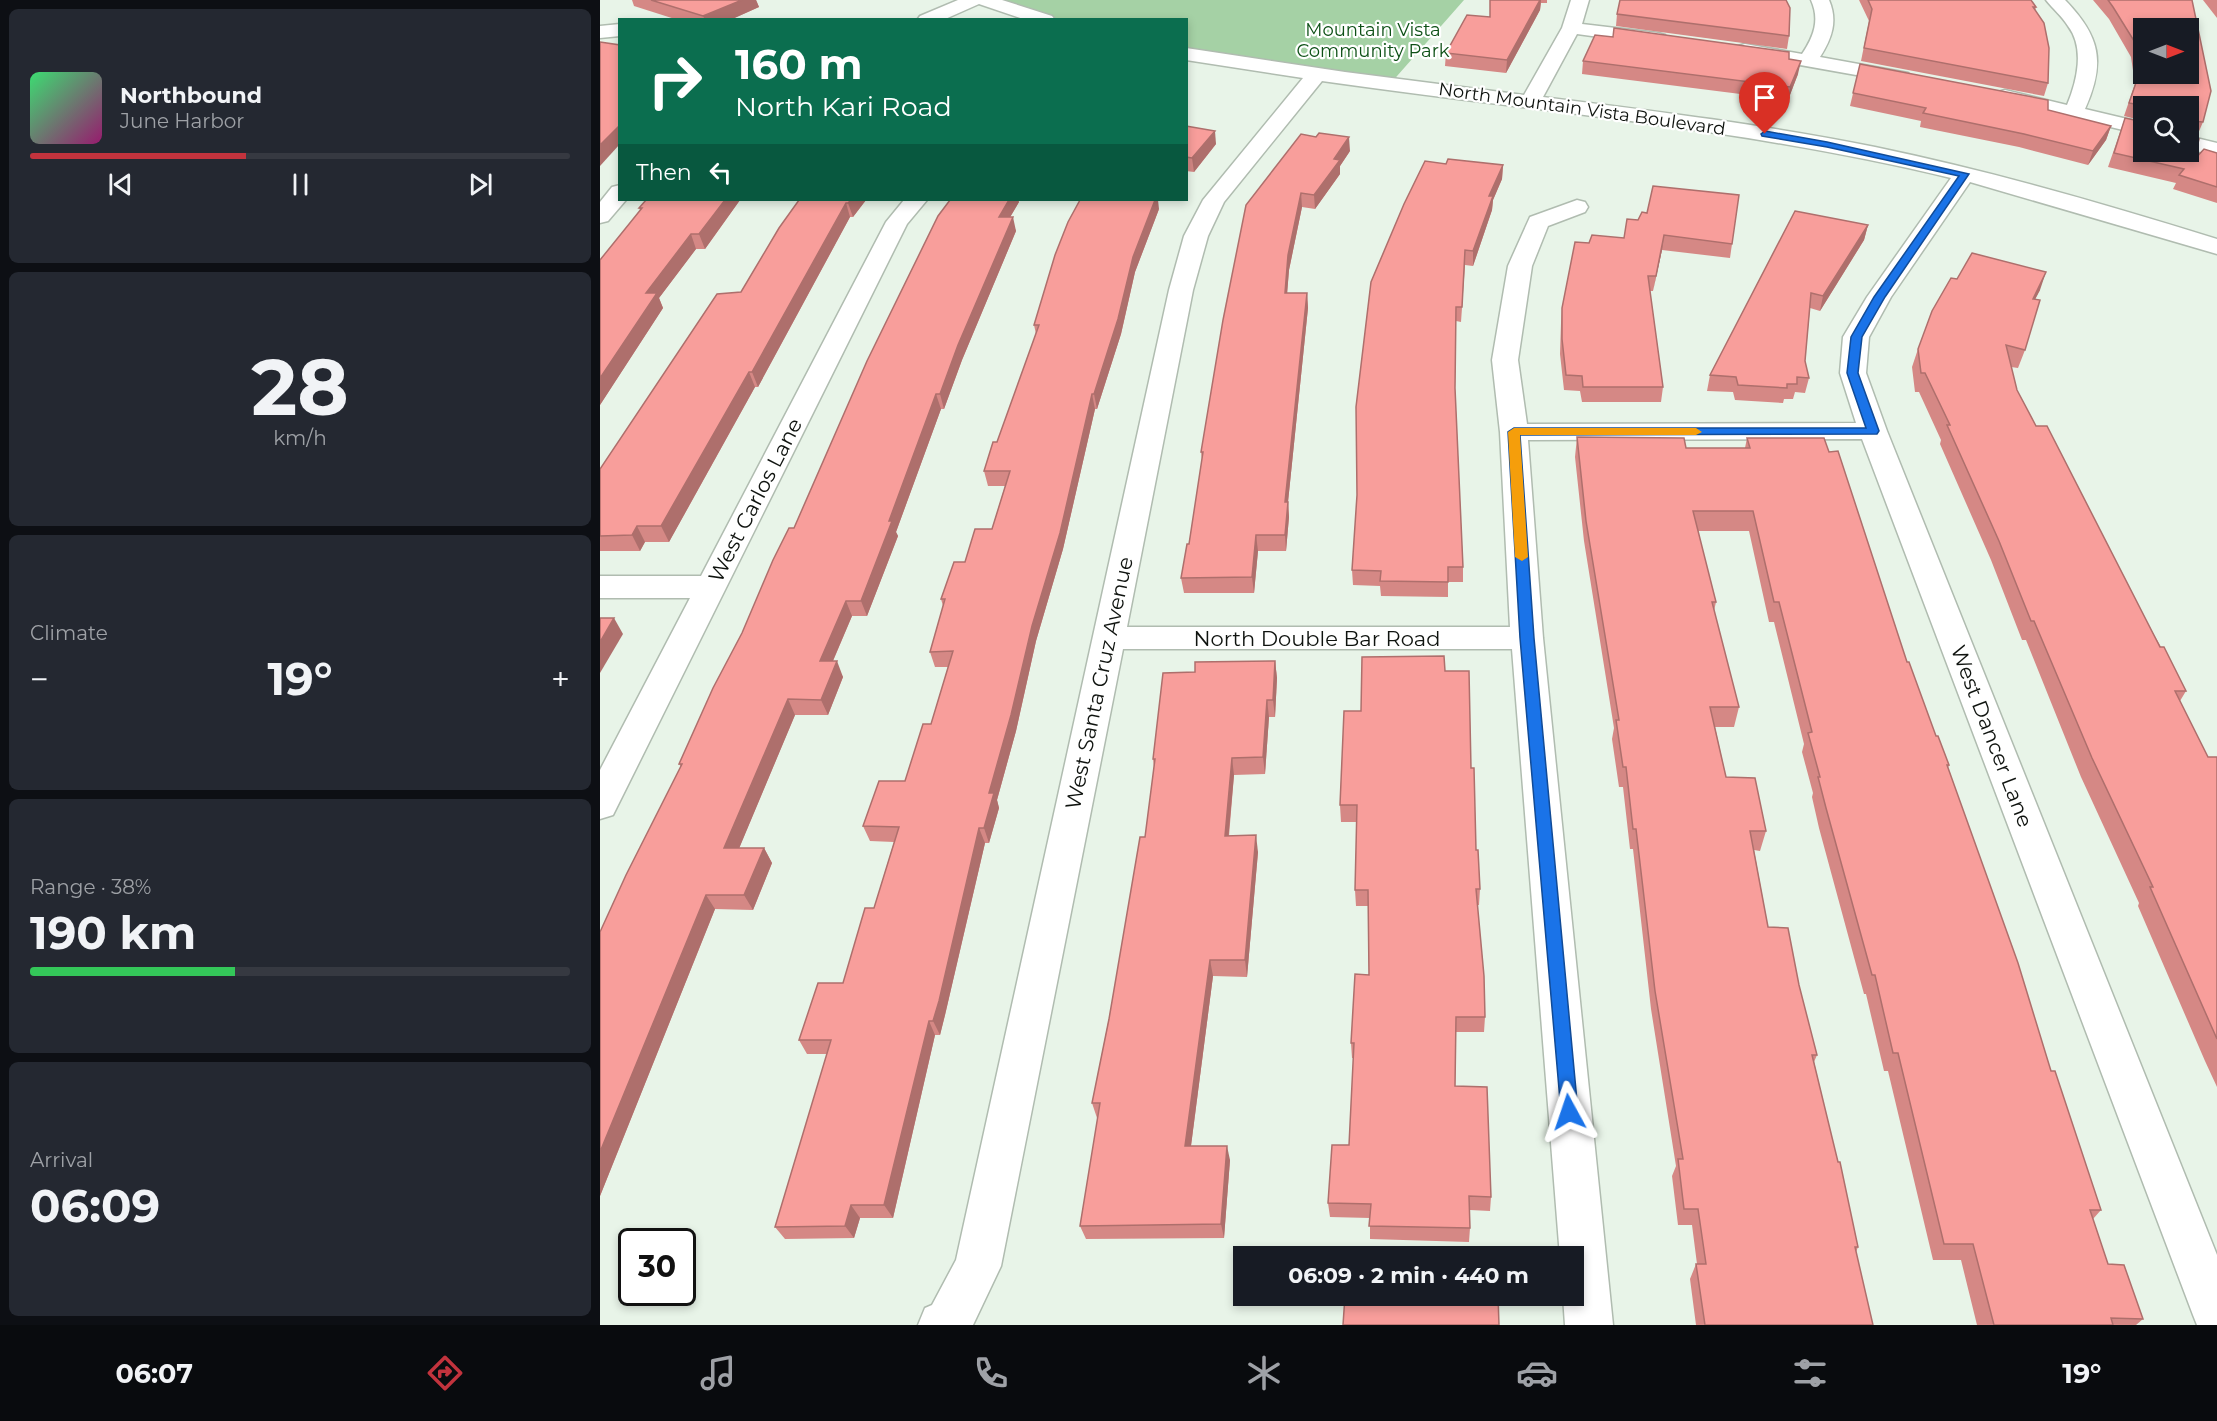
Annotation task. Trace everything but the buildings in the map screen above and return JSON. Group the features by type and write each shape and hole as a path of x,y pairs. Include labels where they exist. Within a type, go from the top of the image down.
{"street":[{"path":"931,17 974,0"},
{"path":"984,0 1040,18"},
{"path":"1530,101 1571,28 1580,0"},
{"path":"1808,60 1820,41 1826,25 1824,7 1820,0"},
{"path":"2055,0 2080,29 2088,52 2083,93 2074,111"},
{"path":"1571,28 1676,41"},
{"path":"1722,47 1922,81"},
{"name":"North Mountain Vista Boulevard","path":"1188,54 1316,75 1745,130 1827,144 1965,174 2098,210 2217,247"},
{"name":"West Santa Cruz Avenue","path":"945,1324 978,1266 1181,290 1205,199 1285,113 1316,75"},
{"path":"1988,93 2133,126"},
{"path":"2199,145 2217,150"},
{"name":"West Dancer Lane","path":"1965,174 1880,297 1856,337 1853,373 1873,431 2217,1315"},
{"path":"600,216 618,194"},
{"name":"West Carlos Lane","path":"600,805 897,222 915,201"},
{"path":"1576,207 1538,222 1520,266 1505,360 1514,432 1527,638 1588,1325"},
{"path":"1514,432 1873,431"},
{"path":"600,587 710,587"},
{"name":"North Double Bar Road","path":"1108,638 1527,638"}],"green space":[{"name":"Mountain Vista Community Park","path":"984,0 1464,0 1390,84 1188,54 1188,18 1043,18"}],"slow traffic":[{"path":"1522,557 1514,432 1696,432"}],"route":[{"path":"1569,1112 1527,638 1514,432 1873,431 1853,373 1856,337 1880,297 1965,174 1827,144 1765,134"}]}
